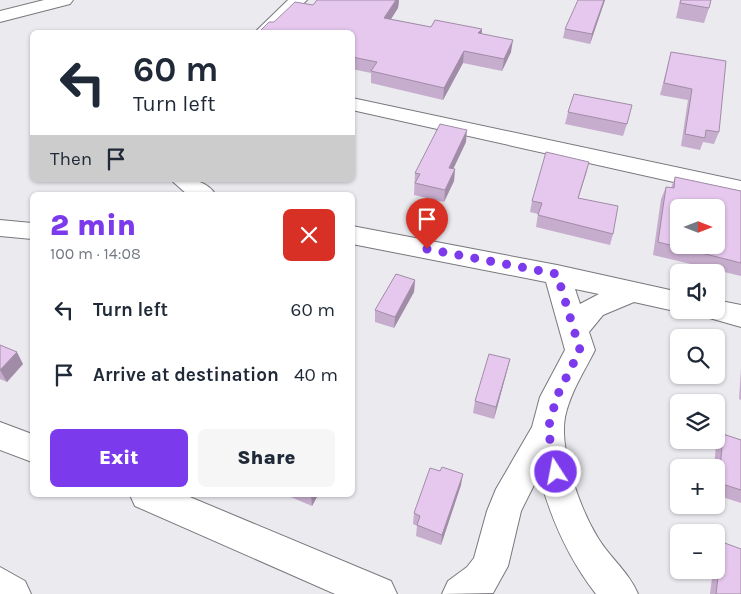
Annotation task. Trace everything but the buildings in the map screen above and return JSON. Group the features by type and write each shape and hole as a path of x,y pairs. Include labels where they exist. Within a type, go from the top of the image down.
{"street":[{"path":"0,17 64,0"},
{"path":"266,30 298,0"},
{"path":"355,105 741,189"},
{"path":"186,182 200,192"},
{"path":"0,228 30,231"},
{"path":"355,236 557,274 670,300"},
{"path":"461,594 480,580 490,566 507,504 548,429 557,396 580,350 557,274"},
{"path":"575,330 592,308 633,292"},
{"path":"725,312 741,316"},
{"path":"548,429 560,490 570,515 586,550 619,594"},
{"path":"0,436 30,447"},
{"path":"152,497 378,594"},
{"path":"0,585 12,594"}],"route":[{"path":"427,249 557,274 580,350 557,396 551,413 548,429 556,472"}]}
